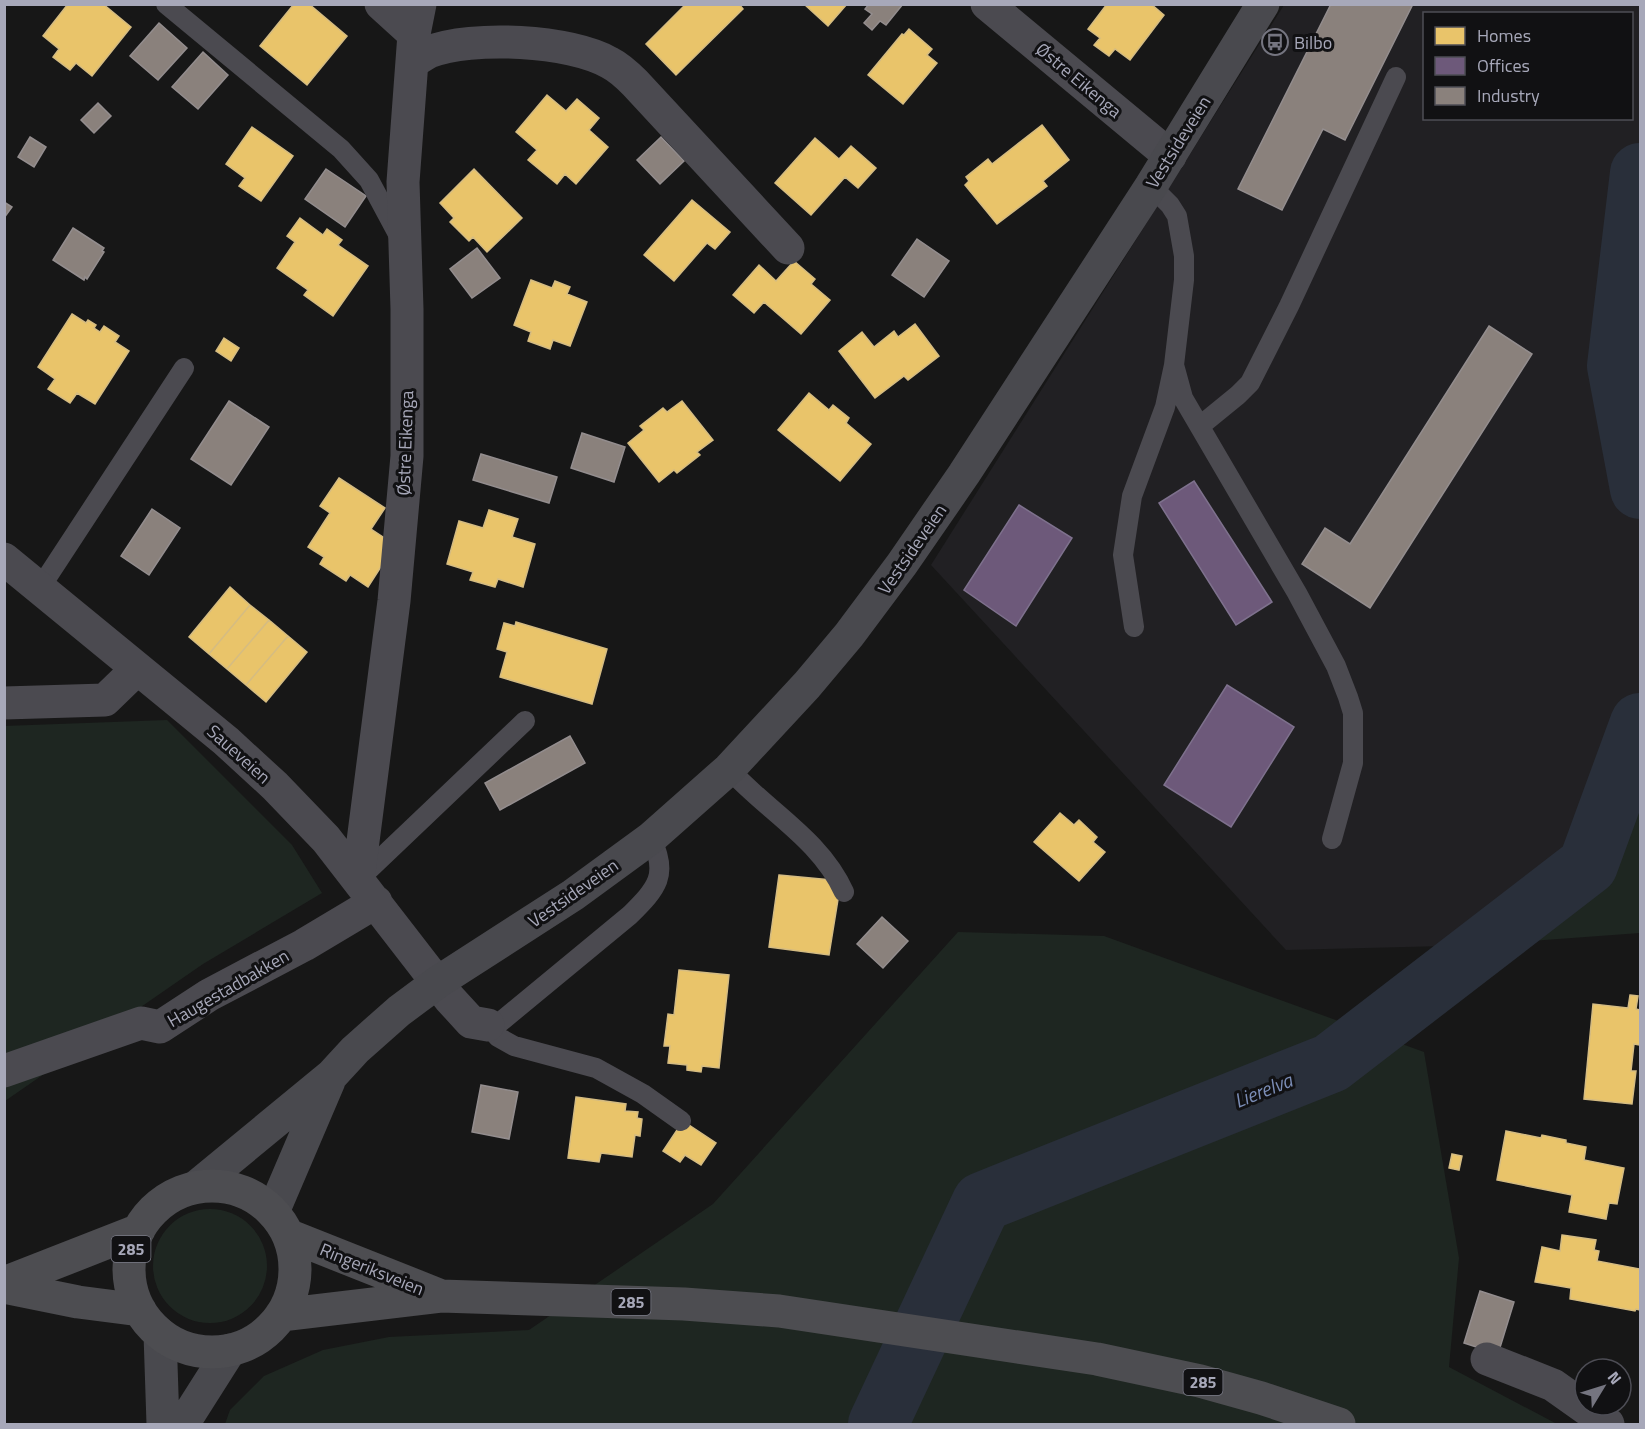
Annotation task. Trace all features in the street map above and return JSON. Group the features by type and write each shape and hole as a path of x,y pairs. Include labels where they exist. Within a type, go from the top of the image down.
{"main road":[{"name":"Vestsideveien","path":"196,1187 332,1075 355,1050 399,1011 438,982 573,895 651,838 729,769 807,685 849,635 902,564 981,449 1151,186 1263,4"},
{"name":"Vestsideveien","path":"281,1223 332,1075"},
{"name":"Ringeriksveien","path":"150,1322 132,1291 128,1270 131,1249 139,1230 151,1213 176,1194 196,1187 216,1186 238,1190 256,1199 281,1223 441,1296"},
{"name":"Ringeriksveien","path":"4,1285 150,1322 189,1348 209,1352 230,1350 259,1337 281,1315 290,1296 294,1276 294,1255 281,1223"},
{"name":"Ringeriksveien","path":"4,1285 139,1230"},
{"name":"Ringeriksveien","path":"281,1315 441,1296"},
{"name":"285","path":"441,1296 684,1304 779,1311 1097,1359 1200,1381 1261,1398 1339,1425"},
{"path":"150,1322 163,1425"},
{"path":"183,1425 230,1350"}],"street":[{"path":"381,4 415,33 429,52 477,43 543,44 578,51 609,62 635,83 788,248"},
{"name":"Østre Eikenga","path":"987,4 1170,156"},
{"name":"Østre Eikenga","path":"367,891 407,456 407,309 403,243 403,182 415,33"},
{"name":"Saueveien","path":"4,560 226,741 275,786 326,839 438,982"},
{"path":"4,703 105,700 137,669"},
{"name":"Haugestadbakken","path":"4,1071 141,1023 160,1027 210,995 304,945 367,891"},
{"path":"438,982 449,999 471,1022 488,1025"},
{"path":"1487,1359 1554,1385 1608,1425"}],"lane":[{"path":"166,4 341,149 369,180 403,243"},
{"path":"1200,426 1238,395 1250,382 1289,306 1396,77"},
{"path":"1134,627 1123,555 1132,496 1165,407 1174,365 1184,280 1184,256 1177,216 1170,205 1151,186"},
{"path":"1174,365 1183,398 1298,593 1336,666 1348,696 1353,713 1353,763 1332,839"},
{"path":"40,588 184,368"},
{"path":"367,891 525,721"},
{"path":"729,769 762,802 794,828 822,857 835,872 844,892"},
{"path":"488,1025 498,1024 630,915 650,895 660,874 659,855 651,838"},
{"path":"488,1025 498,1037 514,1046 596,1068 643,1094 681,1121"}],"shaded area":[{"path":"1284,5 1640,5 1640,723 1588,865 1484,945 1286,950 931,565"},
{"path":"1640,163 1640,500 1614,372"},
{"path":"167,720 292,845 322,893 203,964 5,1101 4,726"},
{"path":"1640,729 1640,933 1489,944 1585,873"},
{"path":"958,932 1104,936 1424,1052 1459,1258 1449,1367 1557,1424 225,1424 230,1410 264,1376 323,1350 389,1337 529,1330 713,1204"},
{"path":"210,1209 232,1213 250,1226 263,1244 267,1266 263,1288 250,1306 232,1319 210,1323 188,1319 170,1306 157,1288 153,1266 157,1244 170,1226 188,1213"}],"building: Homes":[{"path":"68,4 103,4 131,27 92,76 76,63 70,70 53,57 59,49 43,36"},
{"path":"294,4 309,4 347,36 307,85 260,46"},
{"path":"686,4 739,4 743,9 676,75 646,44"},
{"path":"804,4 847,4 828,26"},
{"path":"1107,4 1151,4 1164,15 1130,60 1115,49 1109,56 1094,45 1100,38 1088,29"},
{"path":"909,29 932,49 927,55 937,63 903,104 868,75 902,34 904,35"},
{"path":"547,95 566,111 577,99 599,118 589,130 608,147 576,184 565,174 557,184 528,160 537,150 516,132"},
{"path":"1042,125 1069,160 1043,181 1047,186 997,224 965,185 969,181 966,177 988,159 992,164"},
{"path":"252,127 293,156 261,201 239,186 245,178 226,164"},
{"path":"815,138 839,159 851,146 876,168 858,188 845,177 811,215 775,183"},
{"path":"474,169 522,218 487,252 473,237 469,241 450,222 454,218 440,203"},
{"path":"692,200 730,232 715,249 707,243 674,281 644,255"},
{"path":"300,218 323,235 327,229 342,240 338,245 368,266 333,316 304,295 308,290 277,268 295,242 287,236"},
{"path":"794,261 815,279 811,284 830,300 801,334 764,302 754,313 733,295 759,265 776,281"},
{"path":"531,280 552,288 555,281 570,287 567,294 587,302 570,346 553,340 550,349 528,341 531,332 514,325"},
{"path":"72,314 86,323 88,320 96,325 94,328 100,332 104,326 119,336 115,342 129,351 95,404 77,393 70,403 48,389 55,379 38,367"},
{"path":"915,324 939,356 908,380 904,376 875,398 839,351 862,332 874,347 894,331 898,337"},
{"path":"224,338 239,348 231,361 216,351"},
{"path":"809,393 829,410 833,405 849,418 846,423 871,444 840,481 778,430"},
{"path":"682,401 713,440 697,452 700,455 677,473 674,470 659,482 628,443 644,430 640,426 663,408 667,412"},
{"path":"339,478 385,508 371,529 395,545 368,587 350,575 346,581 320,564 324,557 308,547 330,513 320,506"},
{"path":"489,510 518,519 512,537 535,544 523,587 498,579 495,587 470,580 473,572 447,564 459,521 483,528"},
{"path":"230,587 250,605 209,654 189,637"},
{"path":"250,605 269,620 227,669 209,654"},
{"path":"269,620 288,636 246,685 227,669"},
{"path":"516,622 607,649 592,704 500,677 507,652 497,649 504,623 515,626"},
{"path":"288,636 307,652 266,702 246,685"},
{"path":"1060,813 1074,825 1079,820 1097,837 1093,842 1105,852 1079,881 1034,842"},
{"path":"779,875 832,880 840,887 829,955 769,947"},
{"path":"679,970 729,975 719,1068 702,1066 701,1072 687,1070 687,1065 668,1063 670,1046 664,1046 668,1014 674,1015"},
{"path":"1630,995 1638,996 1636,1009 1640,1010 1640,1045 1634,1044 1631,1071 1636,1071 1632,1104 1584,1099 1593,1004 1628,1008"},
{"path":"576,1097 626,1104 625,1111 638,1112 637,1118 642,1119 640,1136 635,1135 632,1157 601,1153 599,1162 568,1158"},
{"path":"683,1121 716,1143 701,1165 685,1155 680,1162 663,1151"},
{"path":"1506,1131 1566,1140 1566,1143 1586,1147 1584,1160 1624,1168 1617,1204 1609,1203 1606,1219 1569,1212 1572,1195 1497,1180"},
{"path":"1452,1154 1462,1156 1459,1170 1449,1168"},
{"path":"1562,1235 1596,1240 1594,1250 1599,1251 1597,1261 1640,1269 1640,1310 1570,1299 1571,1288 1535,1282 1542,1247 1560,1251"}],"building: Offices":[{"path":"1194,481 1272,602 1236,625 1159,503"},
{"path":"1019,505 1072,538 1016,626 964,590"},
{"path":"1227,685 1294,727 1231,827 1164,785"}],"building: Industry":[{"path":"869,4 903,4 886,25 880,21 872,30 864,23 872,14 865,9"},
{"path":"1331,4 1413,4 1345,140 1323,129 1282,210 1238,189"},
{"path":"159,23 187,48 158,80 130,56"},
{"path":"203,52 228,75 198,109 172,87"},
{"path":"98,103 111,116 94,133 81,120"},
{"path":"30,137 46,147 34,167 18,157"},
{"path":"661,137 684,161 660,184 637,160"},
{"path":"326,169 366,196 345,227 305,199"},
{"path":"4,202 12,207 4,218"},
{"path":"73,228 104,248 102,251 104,252 87,279 85,277 84,280 53,260"},
{"path":"917,239 949,261 924,297 892,275"},
{"path":"477,248 500,278 472,298 450,269"},
{"path":"1489,326 1532,354 1370,608 1302,564 1325,528 1350,544"},
{"path":"229,401 269,427 231,485 191,459"},
{"path":"582,433 625,447 614,482 571,468"},
{"path":"481,454 557,477 549,503 473,480"},
{"path":"152,509 180,528 149,575 121,556"},
{"path":"570,736 585,763 500,810 485,783"},
{"path":"882,917 908,941 883,968 857,944"},
{"path":"481,1085 518,1092 509,1139 472,1132"},
{"path":"1480,1291 1514,1302 1498,1354 1464,1343"}],"waterway":[{"name":"Lierelva","path":"1640,173 1617,366 1640,489"},
{"name":"Lierelva","path":"878,1424 982,1202 1331,1063 1588,865 1640,723"}],"place":[{"name":"Bilbo","path":"1275,42"}]}
